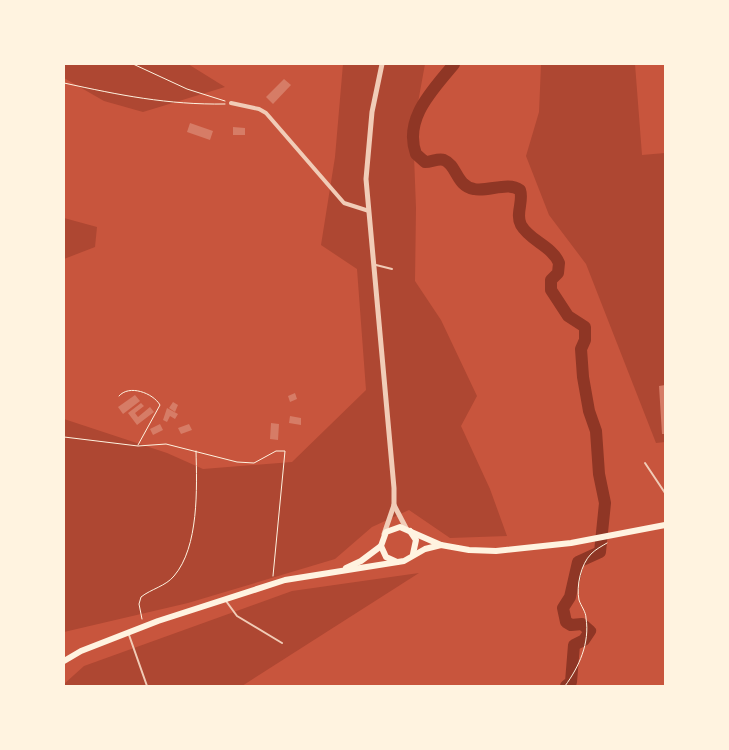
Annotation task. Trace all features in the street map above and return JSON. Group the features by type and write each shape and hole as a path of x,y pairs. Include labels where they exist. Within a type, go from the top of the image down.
{"highway":[{"path":"398,562 386,557 381,546 383,537 390,529 400,527 441,545 469,550 496,551 618,536 665,525"},
{"path":"407,529 416,540 414,554"},
{"path":"64,655 272,584 398,562 414,554 441,545"},
{"path":"338,571 361,561 381,546"},
{"path":"64,661 80,651"}],"street":[{"path":"382,64 372,112 366,179 394,488 394,505 383,537"},
{"path":"231,104 259,109 266,113 344,202 370,211"},
{"path":"394,505 407,529"}],"lane":[{"path":"374,265 392,269"},
{"path":"645,463 665,493"},
{"path":"225,599 237,616 282,643"},
{"path":"128,633 147,686"}],"path":[{"path":"133,64 188,89 231,104"},
{"path":"64,83 122,96 184,105 231,104"},
{"path":"119,396 128,390 147,394 159,402 160,405 138,446"},
{"path":"64,437 138,446 166,444 237,462 254,463 276,451 285,451 272,584"},
{"path":"143,627 139,604 141,597 173,578 186,554 195,503 196,451"},
{"path":"565,686 578,668 586,639 586,617 577,588 581,573 591,554 618,536"}],"shaded area":[{"path":"64,64 188,64 225,87 143,112 104,101 64,78"},
{"path":"343,64 425,64 413,130 416,208 415,281 441,320 477,396 461,426 490,489 507,536 450,538 409,510 372,527 335,559 188,603 64,632 64,419 167,453 203,469 292,462 366,390 357,269 321,245 335,157"},
{"path":"635,64 642,155 665,153 665,442 656,443 586,264 549,215 526,156 539,112 541,65"},
{"path":"64,218 97,227 95,247 64,259"},
{"path":"419,573 242,686 64,686 84,666 292,591"}],"building":[{"path":"284,79 291,85 273,104 266,97"},
{"path":"190,123 213,131 210,140 187,132"},
{"path":"233,127 245,128 245,135 233,135"},
{"path":"665,385 665,434 662,434 659,386"},
{"path":"295,393 297,399 290,402 288,396"},
{"path":"135,395 140,401 123,414 118,407"},
{"path":"173,402 178,405 175,412 169,408"},
{"path":"141,403 144,406 135,413 138,417 150,407 154,412 137,425 128,413"},
{"path":"167,408 178,414 175,419 170,416 167,422 163,420"},
{"path":"290,416 301,418 301,425 289,423"},
{"path":"271,423 279,424 278,440 270,439"},
{"path":"160,424 163,430 153,435 150,429"},
{"path":"189,424 192,430 181,434 178,428"}],"waterway":[{"path":"454,64 430,94 417,116 413,141 416,154 425,162 444,160 452,166 460,180 468,187 480,190 510,186 520,190 519,221 521,225 525,231 551,252 559,263 558,273 551,280 551,290 568,316 585,327 585,340 581,349 583,377 589,411 596,431 599,474 605,503 600,552 578,562 570,597 563,608 566,622 571,625 582,624 590,631 584,640 574,645 571,682 566,686"}]}
